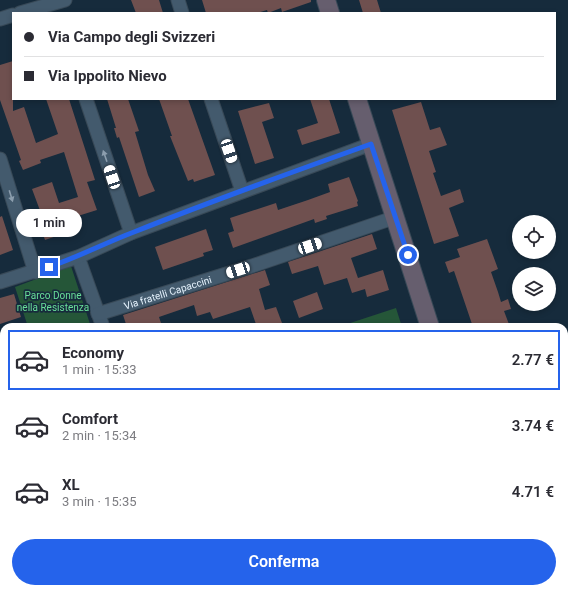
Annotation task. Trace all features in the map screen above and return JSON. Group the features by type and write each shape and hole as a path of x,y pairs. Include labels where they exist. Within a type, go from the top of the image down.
{"main road":[{"path":"326,0 330,12"},
{"path":"357,100 429,323"}],"street":[{"path":"178,0 182,12"},
{"path":"24,12 60,4"},
{"path":"0,18 12,15"},
{"path":"86,100 131,233"},
{"path":"211,100 242,190"},
{"path":"0,282 78,257 131,233 242,190 371,144"},
{"path":"0,159 35,272"},
{"name":"Via fratelli Capaccini","path":"98,314 252,266 396,217"},
{"path":"78,257 101,323"}],"green space":[{"name":"Parco Donne nella Resistenza","path":"71,266 90,323 27,323 15,287"},
{"path":"396,308 401,323 350,323"}],"building":[{"path":"131,0 159,0 163,12 136,12"},
{"path":"202,0 311,0 311,2 282,12 281,8 271,12 268,12 267,10 260,12 206,12"},
{"path":"359,0 377,0 381,12 363,12"},
{"path":"12,61 13,111 24,107 36,143 58,134 46,100 69,100 95,180 87,182 97,210 65,220 68,232 45,240 40,225 45,224 32,189 52,182 59,203 78,197 64,152 40,160 41,163 23,170 19,161 21,160 0,100 0,65"},
{"path":"107,100 128,100 139,131 135,132 148,175 155,191 139,197 119,137 117,138 114,128 116,128"},
{"path":"159,100 188,100 215,175 194,182 193,179 188,181 170,136 172,136"},
{"path":"310,100 329,100 340,133 302,145 297,130 318,123"},
{"path":"421,102 430,130 440,127 447,145 429,151 436,172 433,173 441,196 460,189 464,202 449,208 459,236 434,244 392,110"},
{"path":"269,103 274,118 262,122 274,158 255,164 238,111"},
{"path":"349,177 358,201 358,206 326,216 327,219 315,223 314,219 233,248 228,233 234,231 230,218 276,203 278,210 308,200 330,192 328,184"},
{"path":"2,216 13,250 0,255 0,217"},
{"path":"206,229 213,250 203,253 204,256 163,270 155,247"},
{"path":"372,234 377,249 351,258 358,278 383,270 389,290 367,297 365,289 352,293 347,278 324,285 318,266 292,274 288,262"},
{"path":"487,239 498,269 491,272 501,302 508,299 511,309 504,311 508,323 472,323 454,271 449,273 445,262 460,257 457,249"},
{"path":"265,270 270,285 259,289 265,310 276,307 282,323 256,323 250,307 213,319 210,312 197,316 194,305 159,317 161,323 126,323 123,315"},
{"path":"317,292 323,309 299,318 293,301"},
{"path":"14,294 21,317 0,323 0,298"}],"route":[{"path":"49,267 78,257 131,233 242,190 371,144 408,255"}]}
